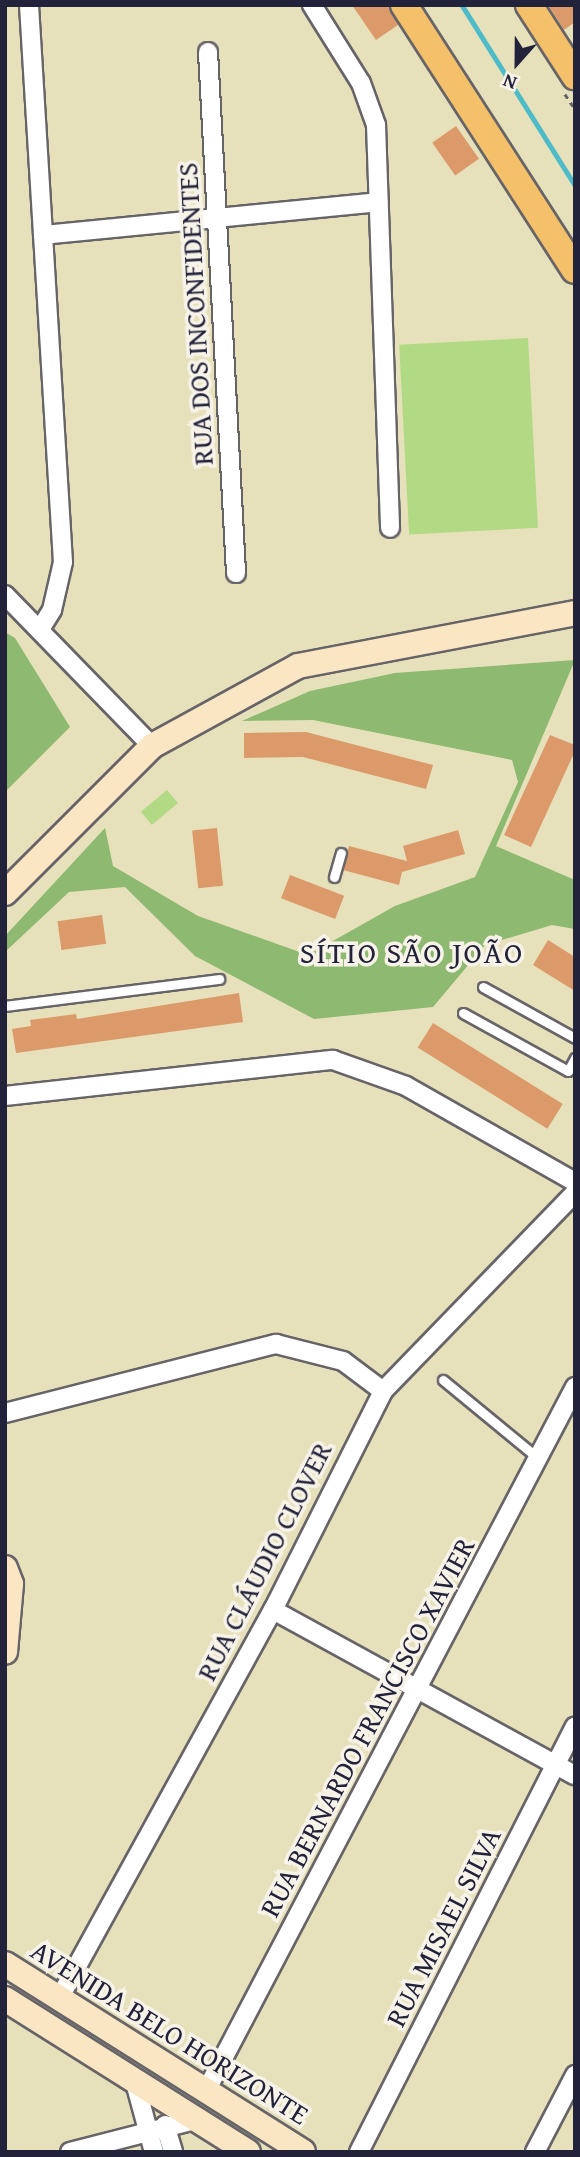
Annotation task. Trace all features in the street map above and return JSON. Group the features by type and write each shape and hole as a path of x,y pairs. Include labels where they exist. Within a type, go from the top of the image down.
{"main road":[{"path":"404,5 575,270"},
{"path":"529,5 575,76"},
{"path":"5,893 152,746 298,666 575,613"},
{"path":"5,1568 11,1584 5,1652"},
{"name":"AVENIDA BELO HORIZONTE","path":"5,1964 303,2152"},
{"name":"AVENIDA BELO HORIZONTE","path":"5,1999 248,2152"}],"street":[{"path":"29,5 63,562 40,629"},
{"path":"312,5 362,83 376,125 390,528"},
{"name":"RUA DOS INCONFIDENTES","path":"208,52 236,573"},
{"path":"43,235 216,214 378,202"},
{"path":"5,595 152,746"},
{"path":"5,1096 334,1060 406,1086 575,1182"},
{"name":"RUA CLÁUDIO CLOVER","path":"60,1997 273,1610 383,1391 575,1193"},
{"path":"5,1413 276,1344 343,1361 383,1391"},
{"name":"RUA BERNARDO FRANCISCO XAVIER","path":"206,2091 575,1388"},
{"path":"273,1610 575,1775"},
{"name":"RUA MISAEL SILVA","path":"359,2152 575,1727"},
{"path":"534,2152 575,2075"},
{"path":"134,2079 156,2127 173,2152"},
{"path":"70,2152 156,2127 195,2120"},
{"path":"154,2152 156,2127"}],"lane":[{"path":"334,877 341,853"},
{"path":"5,1006 219,979"},
{"path":"483,986 575,1038"},
{"path":"463,1013 568,1071 575,1058"},
{"path":"443,1380 538,1458"}],"green space":[{"path":"528,338 538,528 409,534 399,345"},
{"path":"5,632 15,638 70,727 5,792"},
{"path":"575,660 496,846 575,880 575,929 552,925 485,945 433,1007 314,1019 195,956 125,887 69,892 5,952 5,936 105,828 113,866 198,916 308,955 395,906 475,877 518,782 512,760 313,720 242,721 310,691 395,673"},
{"path":"167,790 178,803 152,825 141,812"}],"building":[{"path":"352,5 388,5 398,25 376,40"},
{"path":"548,5 575,5 575,22 564,30"},
{"path":"456,126 479,159 455,175 432,143"},
{"path":"306,732 433,765 426,789 303,757 244,758 244,733"},
{"path":"550,735 575,745 575,751 531,847 504,835"},
{"path":"217,828 223,886 198,888 192,831"},
{"path":"458,830 465,854 402,872 399,885 343,870 349,846 407,861 403,846"},
{"path":"290,875 344,896 335,919 281,898"},
{"path":"102,915 106,944 61,950 57,921"},
{"path":"548,940 575,957 575,991 533,965"},
{"path":"239,993 243,1022 16,1053 12,1029 31,1026 30,1020 76,1014 77,1019"},
{"path":"433,1023 563,1104 547,1129 418,1048"}],"waterway":[{"path":"462,5 575,185"}],"district":[{"name":"SÍTIO SÃO JOÃO","path":"412,952"}]}
